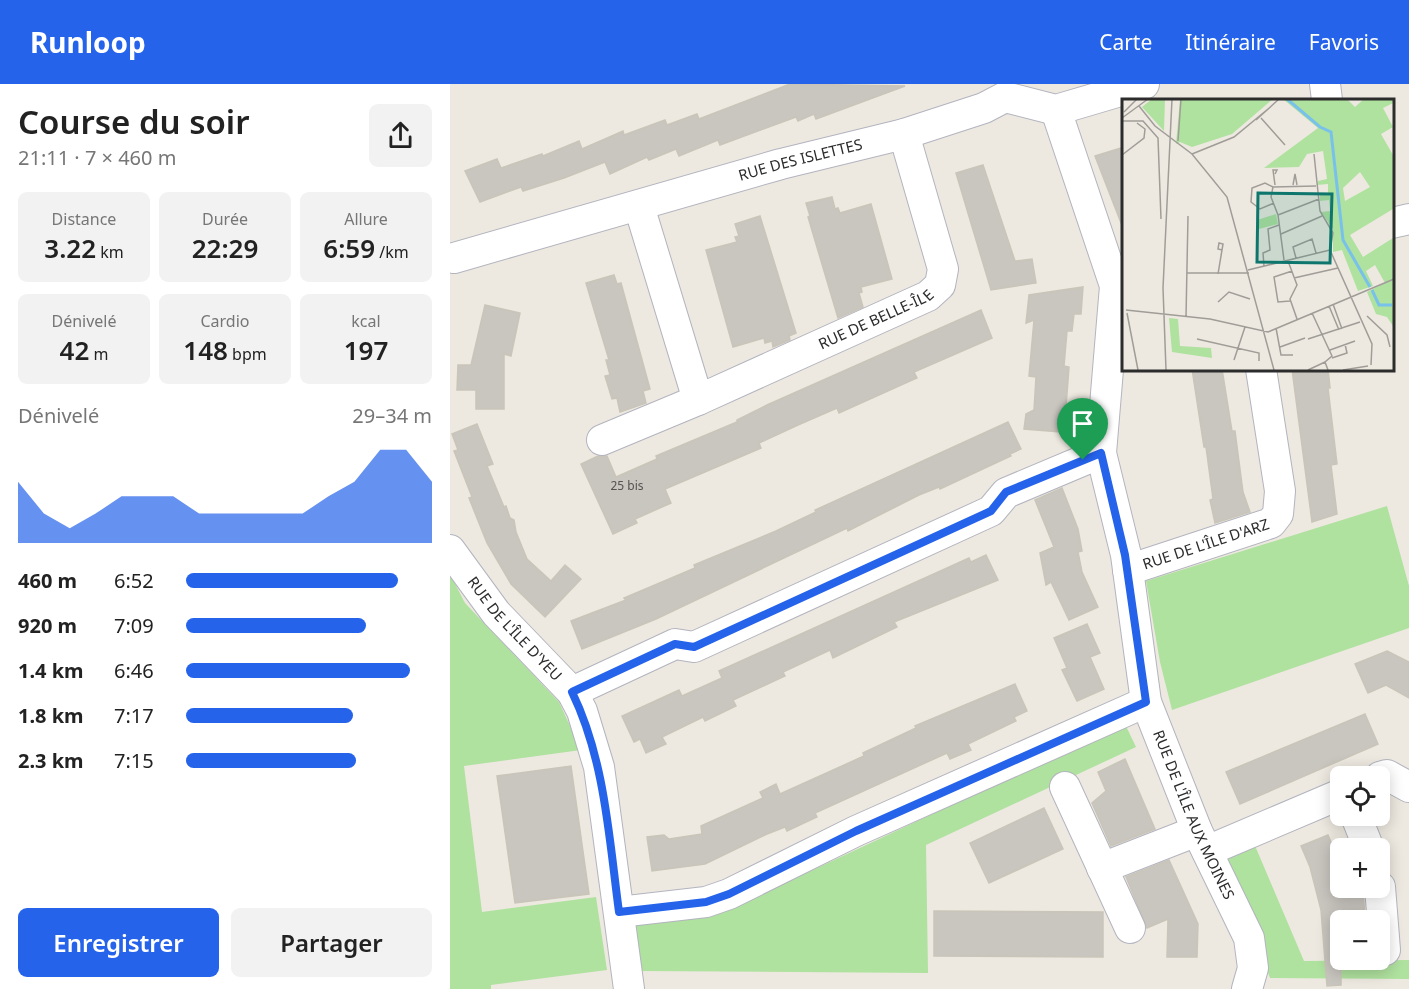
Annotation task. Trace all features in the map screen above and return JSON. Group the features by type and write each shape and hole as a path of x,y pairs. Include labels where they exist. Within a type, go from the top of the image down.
{"street":[{"path":"1056,110 1144,84"},
{"path":"1325,84 1327,99"},
{"name":"RUE DES ISLETTES","path":"451,259 782,164 904,134 984,108 1003,90 1056,110"},
{"name":"RUE DE L'ÎLE AUX MOINES","path":"1056,110 1120,286 1101,453 1128,570 1146,702 1202,841 1249,938 1253,968 1247,989"},
{"name":"RUE DE BELLE-ÎLE","path":"602,440 698,400 928,296 940,285 943,269 904,134"},
{"path":"639,206 698,400"},
{"path":"1394,223 1409,219"},
{"name":"RUE DE L'ÎLE D'ARZ","path":"1128,570 1272,523 1278,514 1280,490 1262,370"},
{"path":"572,692 675,644 694,647 715,638 991,511 1006,492 1101,453"},
{"name":"RUE DE L'ÎLE D'YEU","path":"450,550 496,613 572,692 582,711 599,767 629,989"},
{"path":"619,912 706,902 729,894 856,831 1146,702"},
{"path":"1390,777 1409,787"},
{"path":"1065,787 1130,928"},
{"path":"1102,868 1202,841 1330,798"}],"green space":[{"path":"1387,506 1409,586 1409,628 1172,710 1160,662 1146,581"},
{"path":"450,574 465,603 559,702 581,750 464,766 482,912 596,897 607,970 491,985 491,989 450,989"},
{"path":"1125,724 1136,747 926,845 928,973 638,971 632,930 641,921 725,911"},
{"path":"1253,841 1304,961 1330,961 1330,970 1390,970 1390,960 1409,960 1409,979 1270,978 1224,857"}],"building":[{"path":"790,84 905,86 816,119 814,114 798,121 796,117 720,145 718,140 679,156 676,149 649,160 647,157 610,174 605,162 564,178 523,191 521,187 480,202 465,171 497,159 501,168 542,154 543,156 579,141 582,149 623,131 624,135 665,120 667,125 697,114 699,119"},
{"path":"1122,148 1122,225 1095,156"},
{"path":"983,165 1015,261 1032,259 1036,283 991,290 956,173"},
{"path":"832,197 835,209 838,208 840,213 871,204 892,279 861,287 862,292 859,293 863,307 838,318 808,217 810,216 806,203"},
{"path":"760,216 796,333 789,336 790,340 773,347 772,341 765,343 764,338 733,347 706,250 737,242 735,237 739,236 735,224"},
{"path":"614,275 617,284 621,283 650,389 643,391 646,403 620,412 617,398 612,399 605,376 610,375 606,360 609,360 586,283"},
{"path":"1083,287 1081,314 1074,314 1072,331 1067,331 1064,366 1069,367 1065,420 1061,419 1060,432 1024,429 1026,414 1034,410 1036,377 1029,376 1034,320 1026,323 1029,295"},
{"path":"485,305 520,313 511,356 504,354 504,409 476,409 476,390 457,390 458,365 471,365"},
{"path":"981,310 992,338 914,372 917,378 839,413 837,408 798,425 759,443 761,448 665,489 671,503 635,519 637,523 613,534 581,464 598,456 607,456 616,477 657,459 656,456 737,422 767,405"},
{"path":"1192,370 1222,370 1232,431 1235,431 1243,492 1250,512 1215,523 1210,500 1213,499 1206,447 1204,447"},
{"path":"1292,370 1328,370 1330,388 1328,388 1337,464 1331,465 1337,514 1312,522"},
{"path":"1008,422 1021,449 1010,454 1011,456 940,489 939,487 919,495 848,531 847,528 656,619 582,649 571,621 626,600 624,598 695,568 694,565 776,531 816,512 815,510"},
{"path":"477,424 493,464 487,466 504,507 506,506 510,518 514,520 516,532 527,559 551,581 565,565 581,579 545,617 511,584 487,543 469,498 472,497 454,451 458,450 452,434"},
{"path":"1062,488 1078,529 1082,551 1078,552 1082,572 1098,607 1069,620 1051,582 1046,585 1040,553 1054,547 1035,500"},
{"path":"986,555 998,580 894,622 897,627 833,658 830,650 783,672 785,676 733,700 736,706 705,721 703,717 662,737 666,744 646,753 640,739 634,742 622,716 679,690 682,696 722,678 719,671 969,558 971,562"},
{"path":"1087,624 1100,653 1090,657 1104,689 1077,701 1062,670 1067,668 1054,638"},
{"path":"1387,651 1409,662 1409,698 1386,685 1368,693 1355,664"},
{"path":"1015,684 1027,711 1014,717 1016,721 968,744 971,750 950,759 947,753 815,813 817,817 787,831 785,827 767,834 705,864 652,871 647,837 664,835 669,839 702,834 701,826 763,798 760,792 776,784 780,794 864,756 863,753 916,728 915,726"},
{"path":"1365,714 1378,744 1240,804 1226,772"},
{"path":"1125,759 1155,829 1111,846 1092,803 1106,791 1098,772"},
{"path":"571,766 589,894 515,903 497,776"},
{"path":"1044,808 1063,849 989,883 970,843"},
{"path":"1328,835 1330,840 1330,898 1364,898 1364,910 1330,910 1330,970 1341,970 1341,985 1327,986 1321,910 1310,867 1301,846"},
{"path":"1169,860 1198,924 1197,957 1167,957 1168,919 1147,928 1126,877"},
{"path":"934,911 1103,912 1103,957 934,956"}],"route":[{"path":"1101,453 1125,555 1146,702 856,831 729,894 706,902 619,912 599,767 582,711 572,692 675,644 694,647 991,511 1006,492 1083,460 1101,453"}]}
